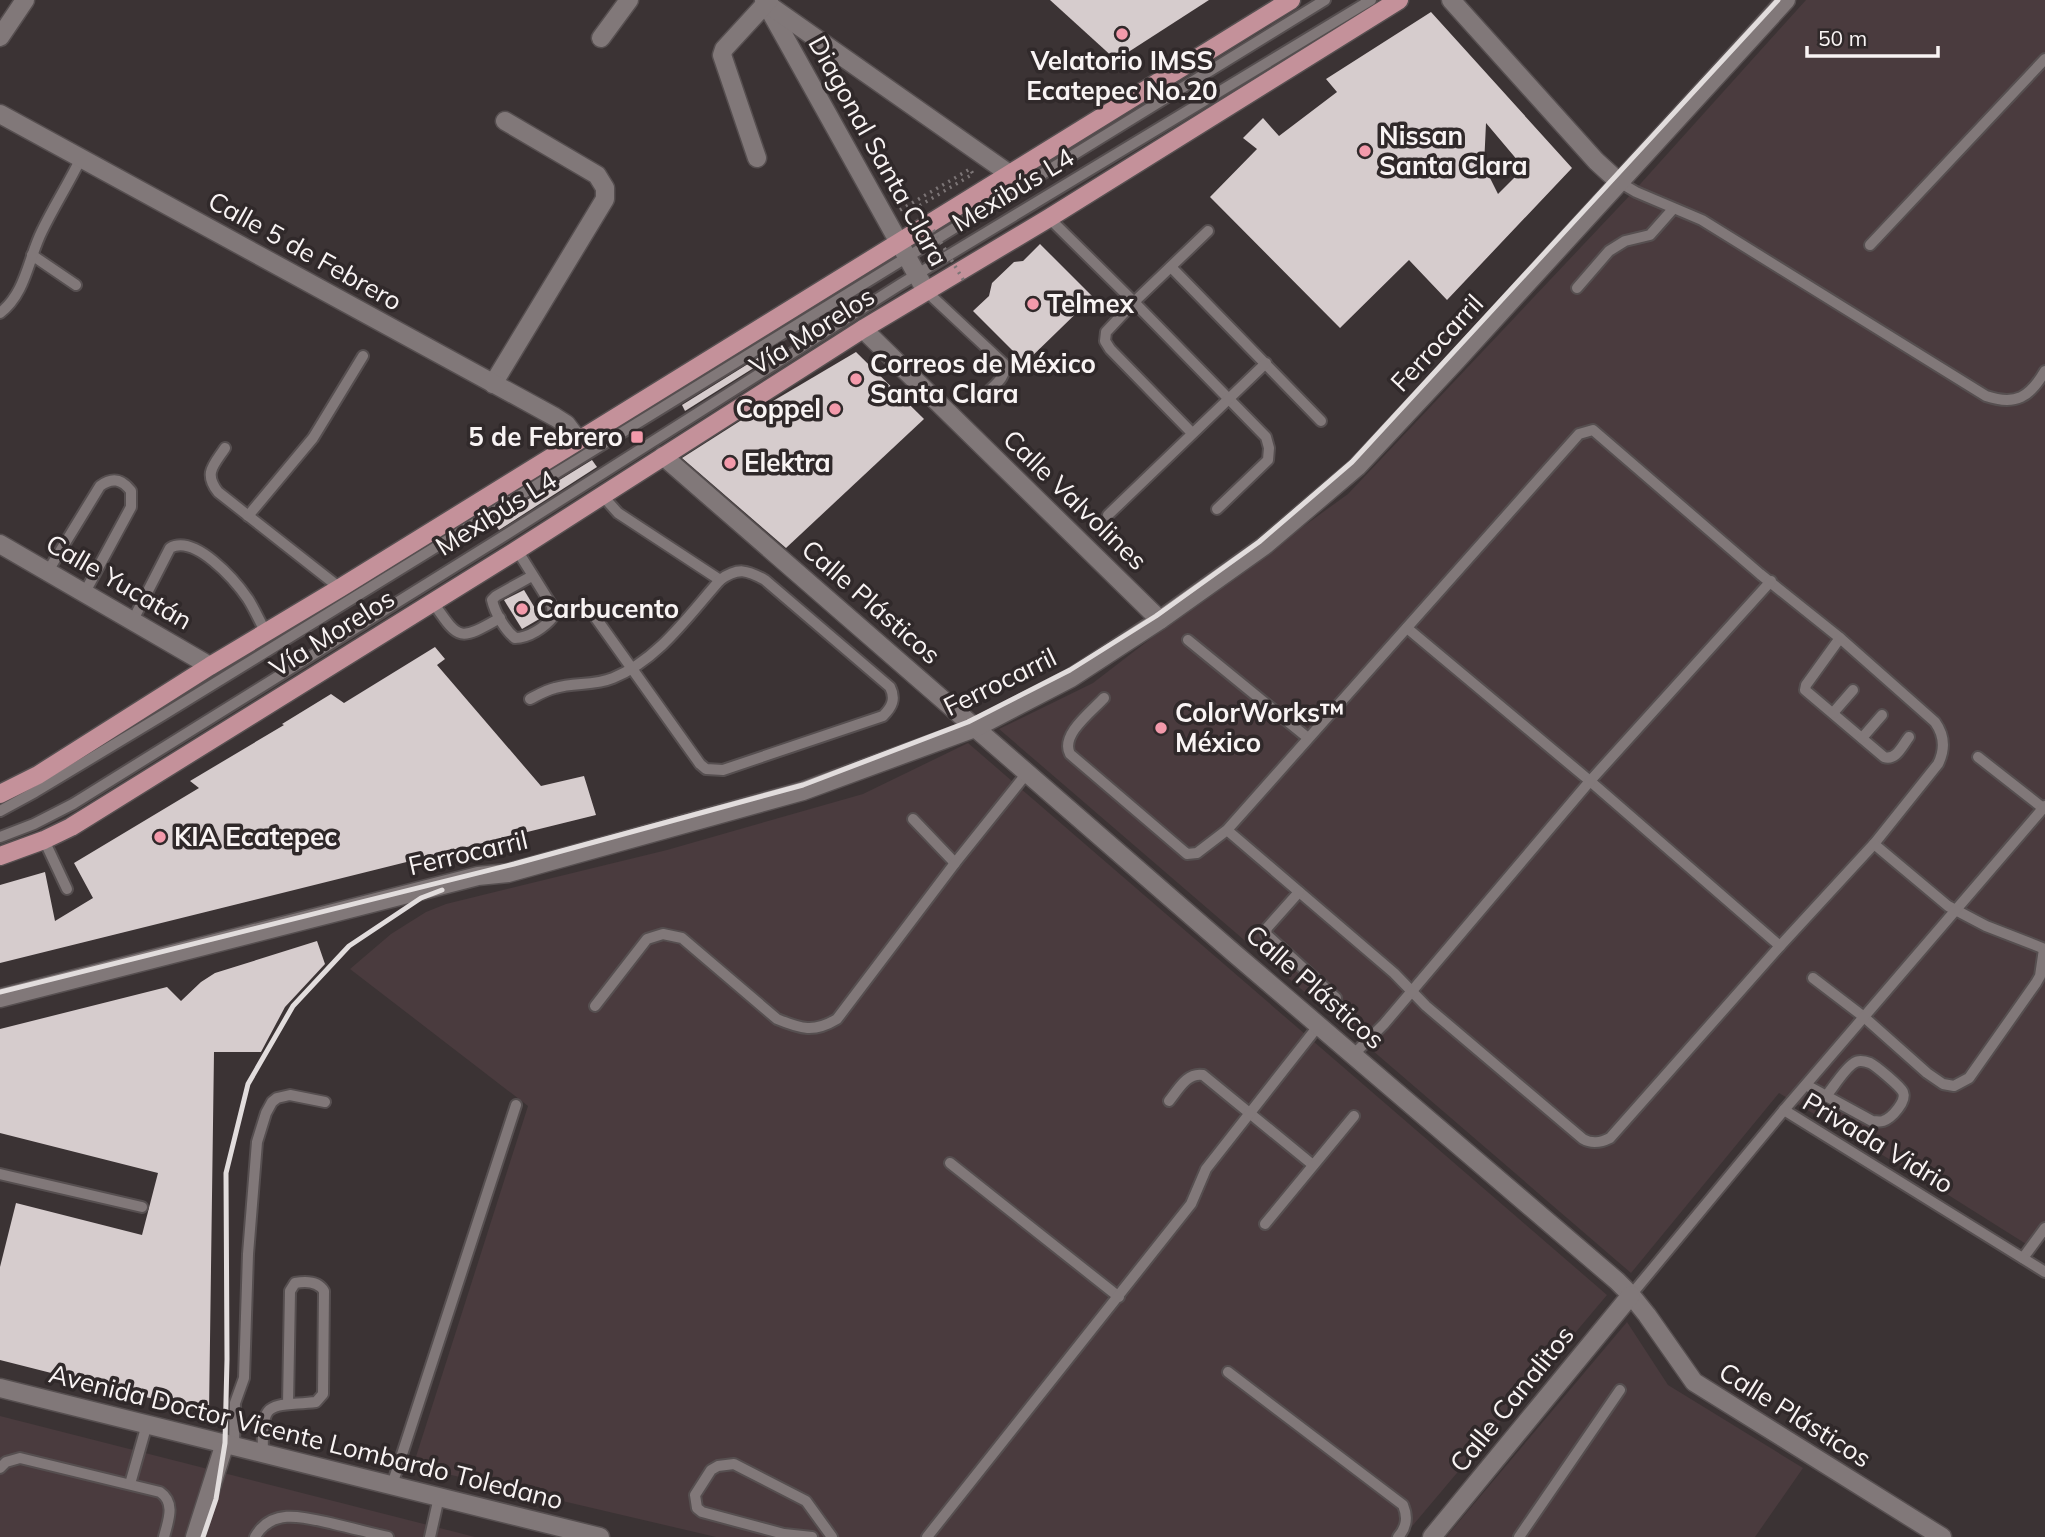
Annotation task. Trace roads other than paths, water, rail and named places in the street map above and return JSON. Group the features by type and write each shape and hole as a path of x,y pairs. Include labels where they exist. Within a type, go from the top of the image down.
{"main road":[{"name":"Vía Morelos","path":"0,794 38,775 578,440 903,251 1011,174 1291,0"},
{"name":"Vía Morelos","path":"0,856 71,827 517,550 863,329 1049,218 1399,0"}],"street":[{"path":"0,37 25,0"},
{"path":"600,38 629,0"},
{"path":"1451,0 1595,161 1619,182"},
{"name":"Ferrocarril","path":"0,998 478,876 508,873 803,792 975,728 1071,678 1160,620 1264,546 1357,467 1786,0"},
{"path":"757,158 722,55 724,49 765,1 1011,174"},
{"name":"Diagonal Santa Clara","path":"765,1 926,291"},
{"name":"Calle 5 de Febrero","path":"0,114 566,424 578,440"},
{"path":"493,384 605,199 605,188 597,175 505,121"},
{"name":"Calle Valvolines","path":"863,329 1160,620"},
{"name":"Calle Plásticos","path":"663,456 1617,1281 1632,1295 1694,1382 1942,1537"},
{"name":"Calle Yucatán","path":"0,544 210,666"},
{"name":"Calle Canalitos","path":"1433,1537 1632,1295"},
{"name":"Avenida Doctor Vicente Lombardo Toledano","path":"0,1388 600,1537"},
{"path":"195,1537 230,1444"}],"lane":[{"name":"Mexibús L4","path":"0,811 163,715 903,251 1325,0"},
{"name":"Mexibús L4","path":"0,837 34,824 73,804 916,275 1371,0"},
{"path":"1870,245 2045,59"},
{"path":"0,313 20,288 43,229 81,158"},
{"path":"1619,182 1672,209 1702,220 1986,396 2008,401 2027,394 2035,388 2045,371"},
{"path":"1577,288 1609,251 1625,241 1650,235 1672,209"},
{"path":"1049,218 1266,437 1268,460 1217,509"},
{"path":"1192,433 1107,344 1106,332 1208,231"},
{"path":"32,256 76,285"},
{"path":"1171,267 1321,421"},
{"path":"926,291 1003,364 1005,369 1002,379 989,391"},
{"path":"248,516 313,438 363,356"},
{"path":"1108,515 1266,363"},
{"path":"1104,698 1070,735 1067,745 1070,754 1186,854 1197,853 1227,830 1579,434 1588,430 1599,433 1935,722 1940,729 1944,750 1938,764 1874,844 1610,1138 1595,1143 1583,1139 1426,1006 1394,973 1227,830"},
{"path":"225,449 211,470 210,481 218,492 340,588"},
{"path":"48,571 100,486 110,480 121,482 131,491 131,507 85,592"},
{"path":"602,495 618,513 720,580"},
{"path":"133,620 170,548 180,545 208,557 225,572 248,600 266,633"},
{"path":"517,550 554,612 551,620 525,637 515,638 500,618 492,603 493,598 532,576"},
{"path":"530,699 554,688 592,684 613,678 630,668 643,662 659,649 720,580 730,573 746,571 765,580 890,687 893,701 883,716 730,768 706,769 630,668 588,607"},
{"path":"1353,1055 1384,1024 1590,781 1772,581"},
{"path":"432,601 451,629 460,634 474,633 500,618"},
{"path":"1406,628 1590,781 1780,946"},
{"path":"1840,638 1805,687 1807,692 1884,757 1894,757 1909,737"},
{"path":"1188,640 1308,738"},
{"path":"1833,713 1853,690"},
{"path":"1862,738 1882,715"},
{"path":"1784,1110 2044,807 1978,757"},
{"path":"595,1006 646,939 663,934 682,938 777,1019 796,1027 824,1027 837,1019 1027,773"},
{"path":"913,819 955,863"},
{"path":"44,840 66,889"},
{"path":"1813,978 1864,1017 1927,1073 1943,1084 1954,1086 1969,1078 2031,993 2040,976 2045,949 1986,926 1939,901 1874,844"},
{"path":"1299,892 1267,928 1266,934 1336,998"},
{"path":"927,1537 1191,1204 1206,1169 1319,1025"},
{"path":"1806,1085 1826,1096 1877,1122 1889,1118 1901,1104 1903,1096 1900,1088 1870,1063 1860,1061 1852,1064 1826,1096"},
{"path":"1169,1101 1190,1076 1200,1074 1312,1165"},
{"path":"230,1444 235,1403 244,1377 248,1254 257,1142 266,1113 272,1102 278,1098 290,1095 326,1101"},
{"path":"392,1485 516,1105"},
{"name":"Privada Vidrio","path":"1632,1295 1784,1110 2045,1272"},
{"path":"1265,1224 1354,1116"},
{"path":"950,1163 1119,1297"},
{"path":"0,1174 142,1207"},
{"path":"2024,1258 2045,1228"},
{"path":"263,1452 263,1419 272,1408 316,1402 324,1389 324,1291 314,1283 295,1283 290,1291 288,1404"},
{"path":"1228,1372 1403,1505 1406,1519 1403,1531 1398,1537"},
{"path":"1519,1537 1620,1390"},
{"path":"130,1483 147,1424"},
{"path":"0,1468 6,1462 20,1458 160,1492 168,1499 170,1514 164,1537"},
{"path":"812,1537 784,1534 702,1512 697,1508 695,1495 711,1470 718,1466 734,1464 806,1501 832,1537"},
{"path":"430,1537 439,1497"},
{"path":"255,1537 262,1526 271,1520 298,1516 388,1537"}],"railway":[{"path":"0,992 514,864 803,785 968,722 1070,670 1156,616 1259,542 1352,462 1778,0"},
{"path":"203,1537 216,1499 225,1443 226,1173 248,1084 293,1006 349,946 421,898 442,890"}],"place":[{"name":"Velatorio IMSS Ecatepec No.20","path":"1122,34"},
{"name":"Nissan Santa Clara","path":"1365,151"},
{"name":"Telmex","path":"1033,304"},
{"name":"Correos de México Santa Clara","path":"856,379"},
{"name":"Coppel","path":"835,409"},
{"name":"5 de Febrero","path":"637,437"},
{"name":"Elektra","path":"730,463"},
{"name":"Carbucento","path":"522,609"},
{"name":"ColorWorks™ México","path":"1161,728"},
{"name":"KIA Ecatepec","path":"160,837"}]}
